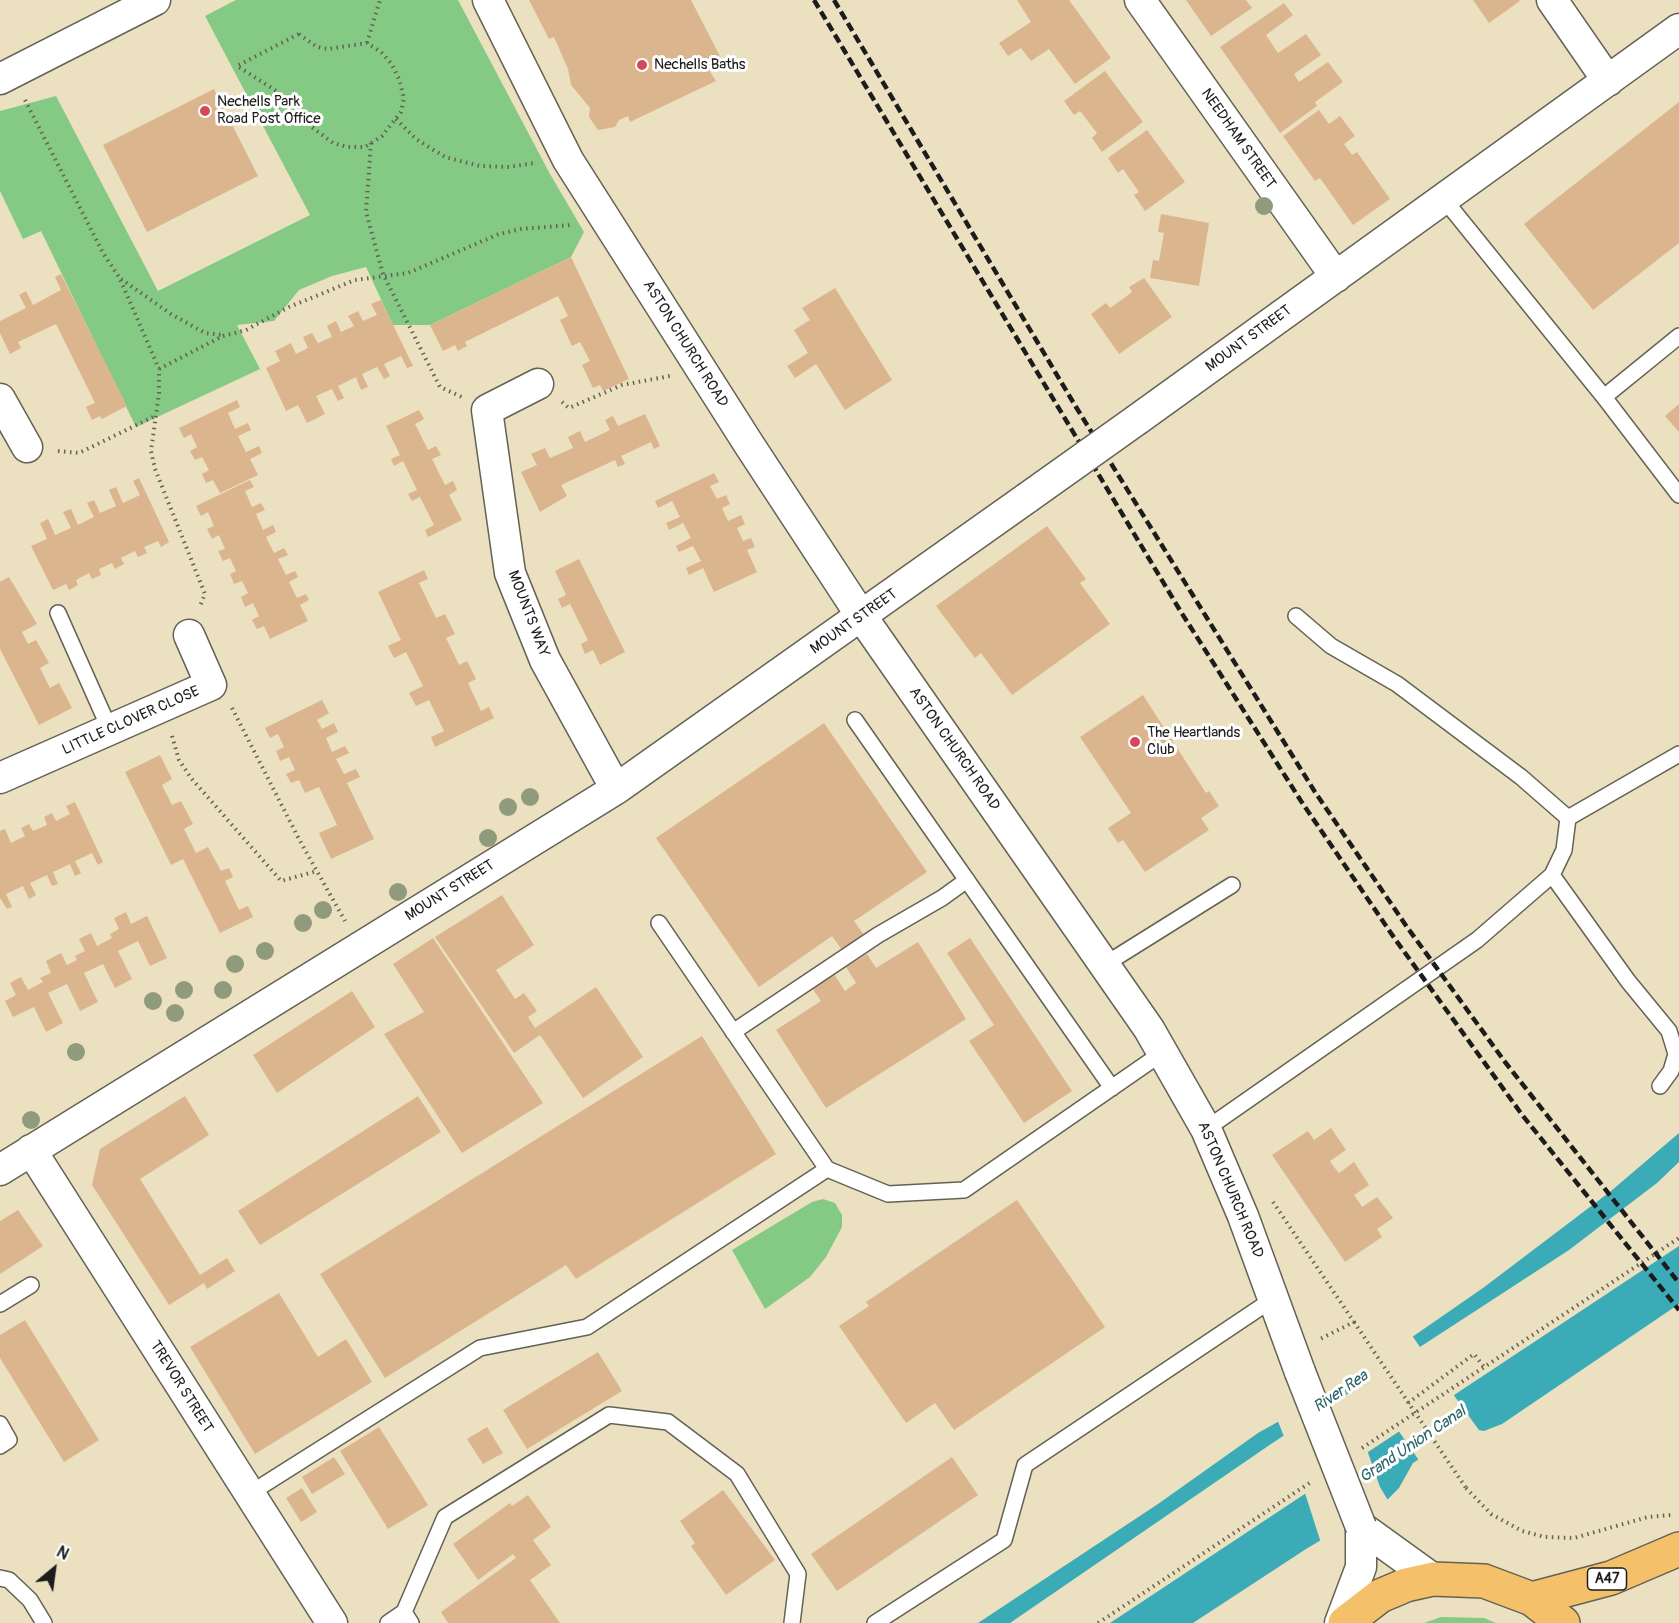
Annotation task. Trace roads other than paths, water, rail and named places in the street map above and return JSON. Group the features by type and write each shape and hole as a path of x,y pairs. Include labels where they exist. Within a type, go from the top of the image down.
{"main road":[{"name":"A47","path":"1532,1599 1611,1578 1679,1549"},
{"path":"1345,1623 1380,1596 1406,1585 1433,1580 1484,1581 1532,1599 1563,1623"}],"street":[{"name":"ASTON CHURCH ROAD","path":"488,0 568,160 704,374 862,616 1104,965 1162,1053 1206,1129 1243,1215 1300,1372 1361,1527 1361,1567 1340,1623"},
{"name":"NEEDHAM STREET","path":"1140,0 1336,277"},
{"path":"1552,0 1608,81"},
{"path":"6,76 139,3"},
{"name":"MOUNT STREET","path":"0,1170 616,789 1138,419 1679,29"},
{"name":"MOUNTS WAY","path":"538,384 487,410 510,573 545,660 616,789"},
{"path":"0,399 27,447"},
{"name":"LITTLE CLOVER CLOSE","path":"0,778 211,685 189,635"},
{"name":"TREVOR STREET","path":"31,1150 332,1623"},
{"path":"1361,1527 1433,1580"}],"lane":[{"path":"1443,198 1604,397 1679,495"},
{"path":"1604,397 1679,336"},
{"path":"58,613 110,730"},
{"path":"1296,616 1331,646 1397,684 1521,777 1568,818"},
{"path":"855,720 1112,1088"},
{"path":"1568,818 1679,754"},
{"path":"1206,1129 1477,940 1552,875 1564,850 1568,818"},
{"path":"1552,875 1628,981 1669,1031 1676,1054 1671,1071 1660,1086"},
{"path":"733,1032 878,935 942,898 967,880"},
{"path":"1104,965 1232,885"},
{"path":"659,924 827,1168 888,1194 964,1190 1162,1053"},
{"path":"249,1494 480,1348 587,1327 827,1168"},
{"path":"0,1305 31,1285"},
{"path":"875,1623 1004,1540 1025,1466 1273,1299"},
{"path":"388,1623 407,1617 445,1517 609,1415 668,1422 737,1474 798,1574 792,1623"},
{"path":"0,1424 9,1440 0,1446"},
{"path":"0,1578 9,1580 30,1600 44,1623"}],"water":[{"name":"River Rea","path":"1679,1133 1679,1162 1657,1183 1569,1250 1274,1442 1010,1623 978,1623 1158,1504 1258,1433 1340,1387 1483,1288 1611,1191"},
{"name":"Grand Union Canal","path":"1679,1246 1679,1304 1502,1424 1484,1431 1467,1428 1413,1463 1399,1488 1386,1501 1306,1549 1193,1623 1110,1623"}],"railway":[{"path":"814,0 1181,612 1301,801 1395,939 1523,1116 1679,1310"},
{"path":"834,0 1076,407 1315,792 1407,927 1505,1062 1679,1283"}],"place":[{"name":"Nechells Baths","path":"642,65"},
{"name":"Nechells Park Road Post Office","path":"205,111"},
{"name":"The Heartlands Club","path":"1135,742"}]}
